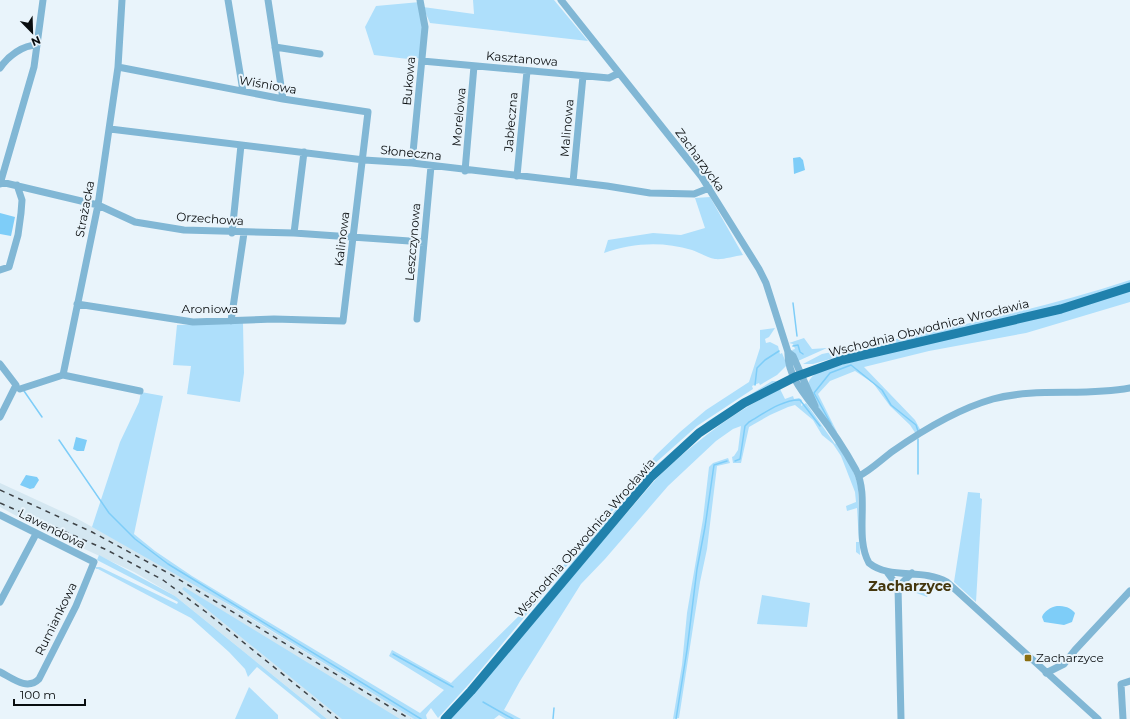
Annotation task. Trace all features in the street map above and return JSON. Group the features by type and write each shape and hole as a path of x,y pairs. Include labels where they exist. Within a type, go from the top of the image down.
{"main road":[{"name":"Wschodnia Obwodnica Wrocławia","path":"445,719 471,691 660,468 720,418 750,399 798,376 858,356 1061,309 1130,288"}],"street":[{"path":"0,183 29,87 44,0"},
{"name":"Strażacka","path":"63,375 98,205 110,129 118,66 122,0"},
{"path":"228,0 243,91"},
{"path":"268,0 283,99"},
{"name":"Bukowa","path":"412,163 425,27 420,0"},
{"name":"Zacharzycka","path":"561,0 709,188 766,283 788,352 788,358 804,390 859,476"},
{"path":"0,68 10,57 26,46 37,45"},
{"path":"275,47 320,54"},
{"name":"Kasztanowa","path":"422,61 609,78 614,77 619,73"},
{"name":"Wiśniowa","path":"118,66 283,99 368,112 364,160"},
{"name":"Morelowa","path":"465,171 474,66"},
{"name":"Jabłeczna","path":"517,176 527,71"},
{"name":"Malinowa","path":"573,182 583,76"},
{"name":"Słoneczna","path":"110,129 364,160 412,163 465,171 573,182 650,193 688,194 698,193 709,188"},
{"path":"232,233 241,145"},
{"path":"294,233 304,152"},
{"name":"Kalinowa","path":"343,322 364,160"},
{"name":"Leszczynowa","path":"417,320 431,166"},
{"name":"Orzechowa","path":"0,183 17,185 98,205 135,222 184,230 232,233 294,233 424,242"},
{"path":"0,270 9,267 18,235 22,200 17,185"},
{"path":"231,321 244,233"},
{"name":"Aroniowa","path":"77,304 193,322 274,319 343,322"},
{"name":"Zacharzycka","path":"788,352 793,356 797,364 798,376"},
{"path":"0,364 16,385 0,417"},
{"path":"797,364 817,369"},
{"path":"783,382 804,390 808,378 817,369"},
{"path":"20,389 63,375 140,391"},
{"path":"1098,719 1046,673 954,587 933,575 887,572 874,567 869,563 865,555 862,491 859,476 892,452 929,429 961,412 993,399 1034,393 1111,391 1130,388"},
{"name":"Lawendowa","path":"0,515 94,562"},
{"path":"0,602 36,534"},
{"name":"Rumiankowa","path":"0,672 24,684 34,684 39,680 76,606 94,562"},
{"path":"887,572 898,587 901,719"},
{"path":"898,587 912,573"},
{"path":"1046,673 1067,661 1074,650 1130,591"},
{"path":"1123,719 1121,684 1130,681"}],"shaded area":[{"path":"473,0 554,0 588,41 430,23 423,7 474,14"},
{"path":"420,2 423,30 421,58 408,59 374,55 365,27 376,6"},
{"path":"800,157 803,160 805,170 794,174 793,158"},
{"path":"710,197 743,255 715,259 681,247 658,244 636,245 604,253 608,240 653,233 681,235 705,228 695,198"},
{"path":"0,213 15,217 11,236 0,234"},
{"path":"1130,280 1130,284 1051,308 851,353 813,364 803,364 822,354 939,330 1054,303"},
{"path":"1130,291 1130,302 1026,333 929,351 864,367 915,420 921,431 916,434 910,425 890,406 873,383 855,371 830,381 818,394 837,432 835,434 818,408 808,384 814,375 831,367"},
{"path":"243,323 244,373 240,402 187,394 191,366 173,365 177,325"},
{"path":"775,328 769,337 765,339 766,343 770,342 778,346 780,354 782,353 787,365 777,375 760,385 759,383 752,386 753,389 697,426 652,466 613,510 469,684 438,718 431,708 426,715 427,719 414,719 235,608 92,527 120,442 139,402 141,392 163,396 134,534 155,551 192,576 420,713 444,690 389,656 392,650 451,683 530,605 656,455 706,410 749,382 760,348 760,330"},
{"path":"804,338 812,349 827,348 798,361 792,350 795,349 793,344 789,343"},
{"path":"772,381 777,381 740,402 706,425 674,451 643,480 455,704 439,719 473,682 622,502 660,462 708,421"},
{"path":"780,389 785,399 793,396 794,399 799,398 802,400 801,406 806,403 851,466 858,484 860,555 856,552 856,542 859,542 857,508 847,511 846,506 856,502 855,492 841,456 833,444 822,435 813,420 795,405 788,407 749,427 741,463 733,463 732,457 738,450 741,426 733,429 716,441 668,486 605,559 581,584 520,681 504,710 521,719 506,719 499,715 494,719 449,719 656,479 684,453 714,429 746,408"},
{"path":"76,437 87,440 84,451 77,451 73,449"},
{"path":"728,458 730,463 717,466 707,549 700,582 679,718 673,719 682,665 687,613 703,519 709,467 713,463"},
{"path":"26,475 37,477 39,480 34,488 30,489 20,485"},
{"path":"0,483 76,518 190,581 414,719 327,719 175,596 134,572 35,526 0,507"},
{"path":"968,492 980,493 980,498 982,499 976,602 954,582"},
{"path":"99,555 175,596 327,719 321,719 257,667 248,677 245,669 229,652 191,618 96,569 95,567 100,567 177,604 178,602 97,560"},
{"path":"914,584 930,590 927,597 911,591"},
{"path":"184,587 400,719 342,719 182,589"},
{"path":"762,595 810,603 807,627 757,624"},
{"path":"1057,606 1067,607 1075,613 1072,622 1064,625 1044,622 1042,617 1044,613 1050,608"},
{"path":"249,687 278,715 278,719 235,719"}],"waterway":[{"path":"793,303 797,336"},
{"path":"793,346 798,345 800,352 803,354"},
{"path":"755,385 757,368 765,360 779,351"},
{"path":"831,424 814,393 830,373 851,365 882,390 891,405 916,425 918,431"},
{"path":"24,391 42,417"},
{"path":"735,461 740,459 745,426 749,422 780,404 800,400 820,426"},
{"path":"918,439 918,474"},
{"path":"59,440 109,513 135,539 168,564 421,719"},
{"path":"676,719 687,650 697,569 714,465 727,461"},
{"path":"393,654 453,687"},
{"path":"483,702 513,719"},
{"path":"553,719 554,708"}],"railway":[{"path":"0,490 92,532 170,574 410,719"},
{"path":"0,503 107,550 163,580 206,612 338,719"}],"place":[{"name":"Zacharzyce","path":"1028,658"}],"district":[{"name":"Zacharzyce","path":"910,586"}]}
